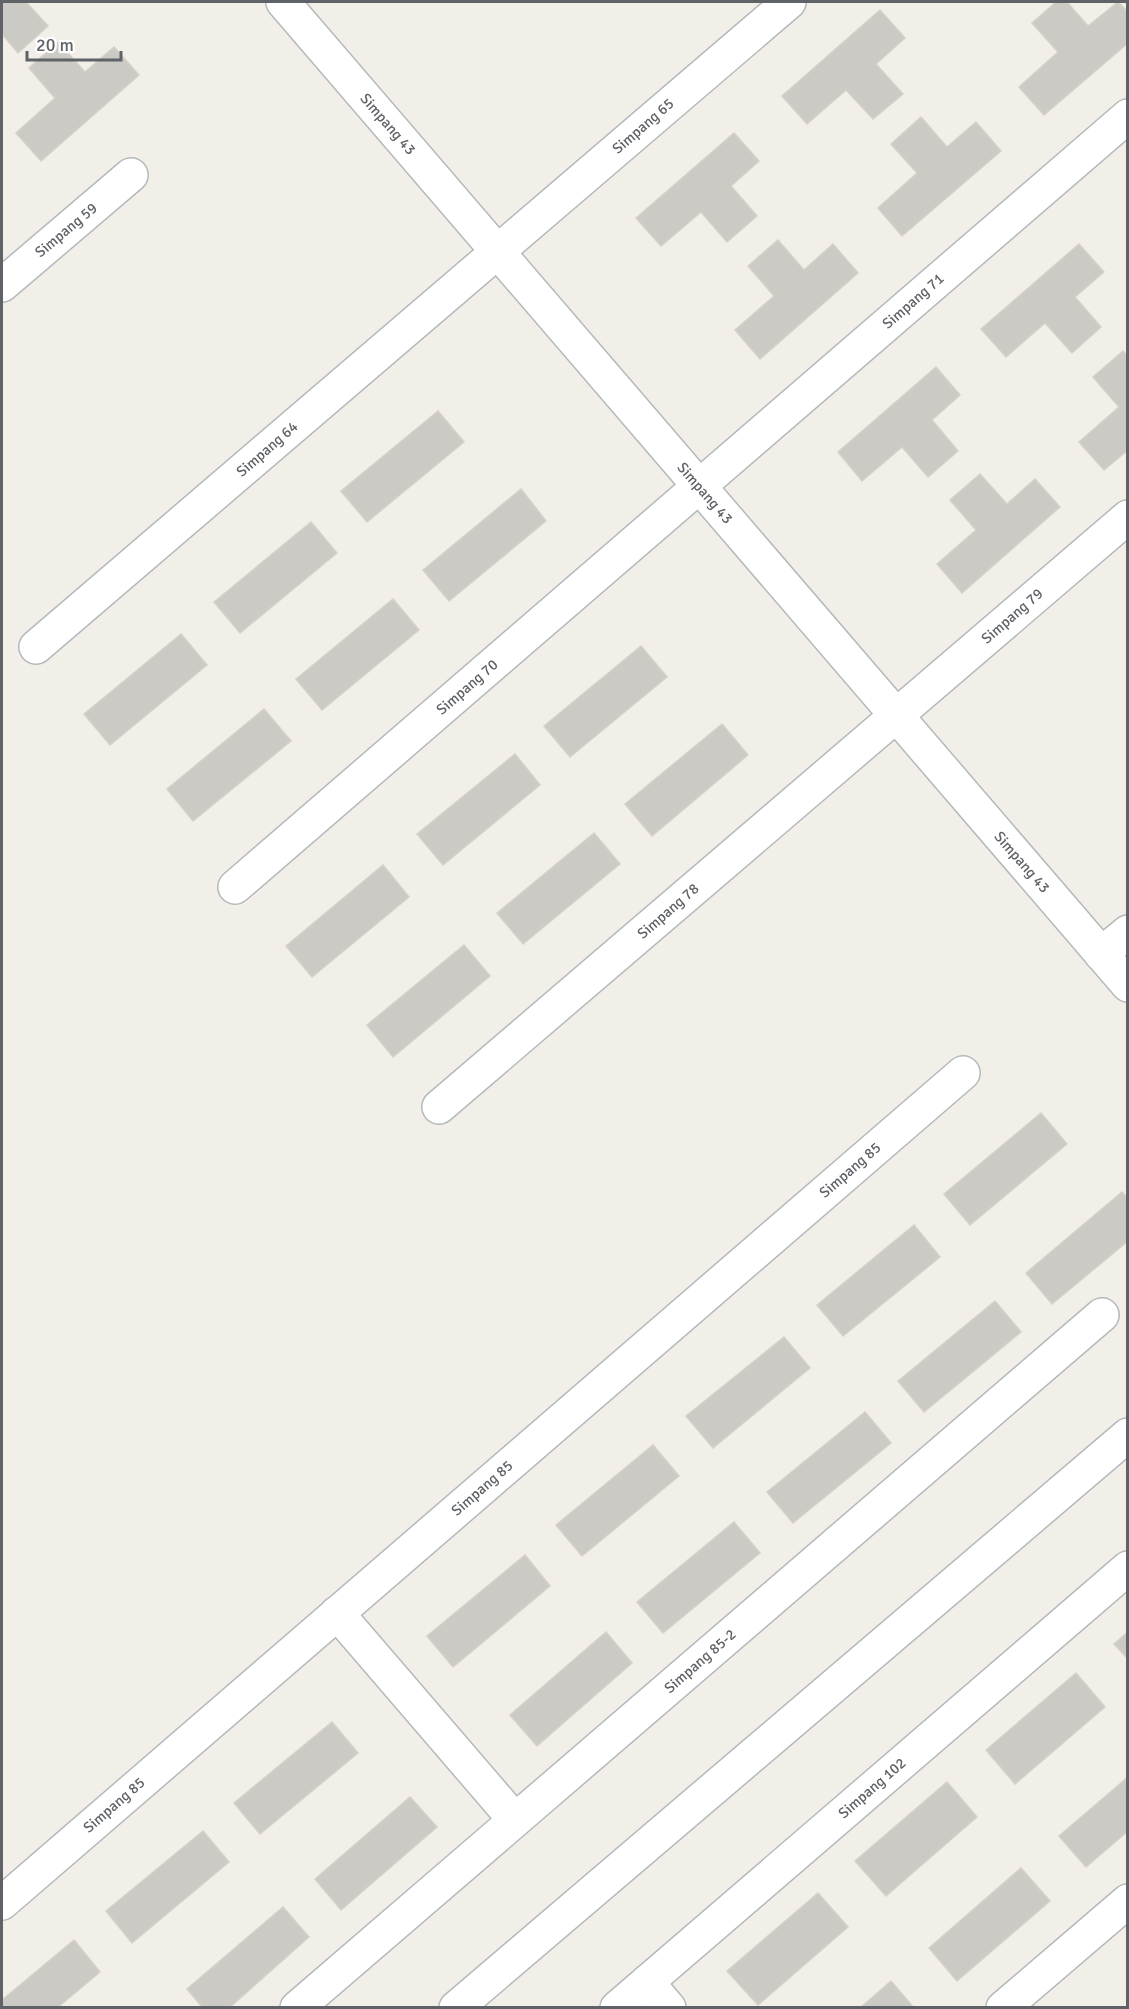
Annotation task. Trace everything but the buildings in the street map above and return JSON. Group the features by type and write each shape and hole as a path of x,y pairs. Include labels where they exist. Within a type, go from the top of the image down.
{"street":[{"name":"Simpang 65","path":"498,251 789,2"},
{"name":"Simpang 43","path":"300,7 498,251 1128,985"},
{"name":"Simpang 71","path":"699,486 1128,116"},
{"name":"Simpang 59","path":"2,285 130,175"},
{"name":"Simpang 64","path":"36,646 498,251"},
{"name":"Simpang 70","path":"235,887 699,486"},
{"name":"Simpang 79","path":"896,715 1128,517"},
{"name":"Simpang 78","path":"439,1107 896,715"},
{"path":"1101,954 1128,932"},
{"name":"Simpang 85","path":"2,1902 963,1072"},
{"name":"Simpang 85-2","path":"297,2007 1102,1315"},
{"path":"456,2007 1128,1435"},
{"name":"Simpang 102","path":"617,2007 1128,1568"},
{"path":"337,1613 515,1820"},
{"path":"1003,2007 1128,1901"},
{"path":"647,1982 669,2007"}]}
